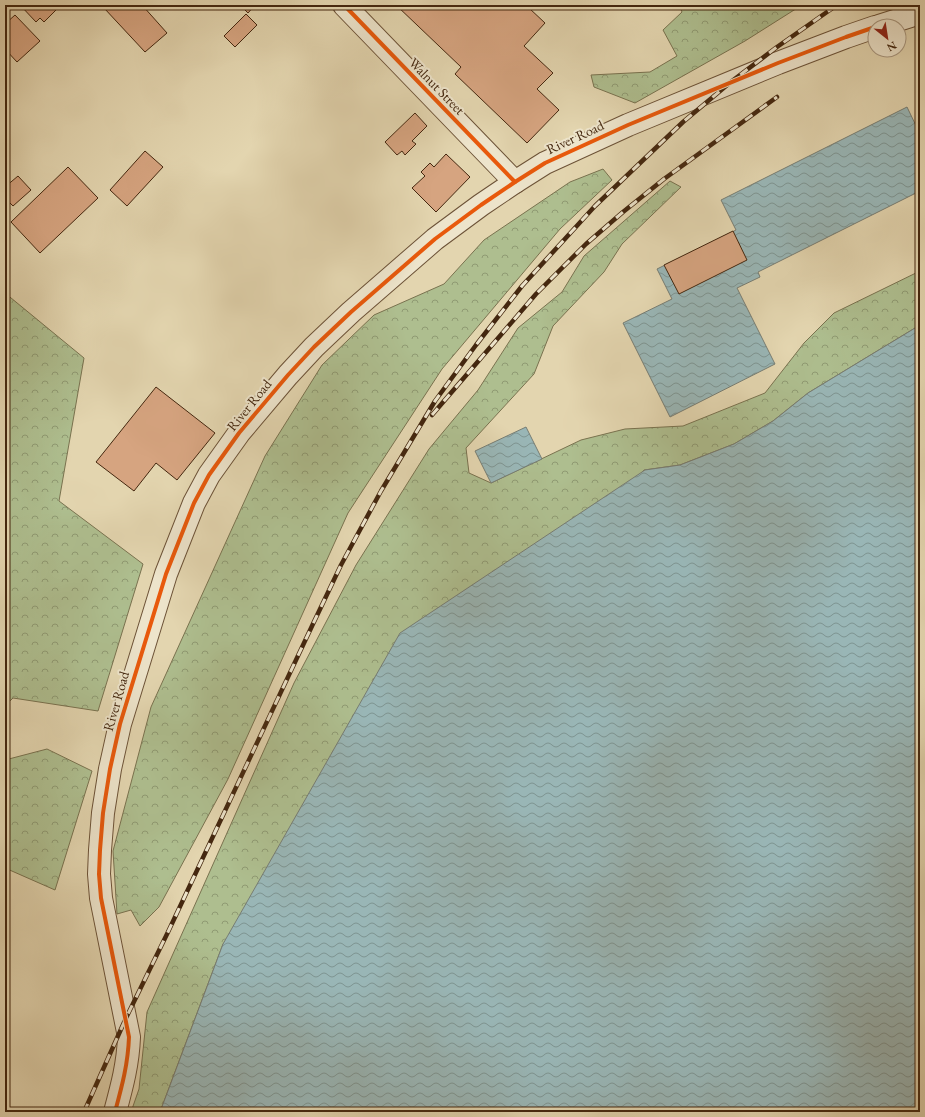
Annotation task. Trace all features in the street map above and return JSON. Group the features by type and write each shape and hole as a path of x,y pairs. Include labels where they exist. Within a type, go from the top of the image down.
{"street":[{"name":"Walnut Street","path":"344,5 515,182"},
{"path":"904,18 920,13"},
{"name":"River Road","path":"114,1112 128,1058 129,1037 101,898 99,874 103,813 110,769 120,724 166,574 194,503 209,475 238,433 277,387 314,347 356,307 435,239 515,182 545,163 628,125 778,63 867,30"}],"green space":[{"path":"679,5 802,5 745,41 635,103 594,87 591,75 650,72 677,56 663,30 682,12"},
{"path":"603,169 612,180 560,229 442,369 348,513 228,779 159,907 140,926 131,910 117,914 113,851 151,707 265,456 322,365 374,315 444,284 484,240 570,182"},
{"path":"670,181 681,187 622,244 604,272 553,326 534,374 466,448 469,473 491,483 581,440 625,429 683,426 765,393 804,343 834,313 920,271 920,325 808,393 773,421 734,444 680,465 644,470 223,944 160,1112 131,1112 139,1089 147,1012 294,683 356,565 429,449 478,390 518,328 562,292 584,256"},
{"path":"5,293 84,358 59,501 143,564 98,711 13,698 5,706"},
{"path":"47,749 92,771 55,890 5,868 5,760"}],"water":[{"path":"907,107 920,134 920,191 758,272 760,277 737,288 775,364 670,417 623,323 672,299 657,269 736,230 721,200"},
{"path":"920,325 920,1112 160,1112 223,944 400,633 645,470 680,465 734,444 773,421 808,393"},
{"path":"526,427 542,459 491,483 475,451"}],"building":[{"path":"20,5 55,5 58,8 44,22 40,18 36,22"},
{"path":"107,5 142,5 167,33 145,52 104,8"},
{"path":"240,5 255,5 248,13"},
{"path":"396,5 532,5 529,8 545,23 524,46 553,73 537,89 559,110 527,143 455,74 461,67"},
{"path":"246,14 257,25 235,47 224,36"},
{"path":"15,15 40,41 17,62 5,49 5,24"},
{"path":"415,113 427,126 412,141 416,144 405,155 402,151 397,155 385,142"},
{"path":"145,151 163,167 127,206 110,190"},
{"path":"446,154 470,177 436,212 412,188 425,176 421,172 430,163 434,167"},
{"path":"68,167 98,198 40,253 11,222"},
{"path":"18,176 31,190 13,206 5,198 5,187"},
{"path":"733,231 747,260 679,294 664,265"},
{"path":"156,387 215,433 177,480 156,463 134,491 96,462"}],"railway":[{"path":"84,1112 126,1018 341,565 381,491 435,401 522,286 595,206 683,122 732,81 837,5"},
{"path":"432,415 536,294 586,244 664,179 777,97"}],"cycle path":[{"path":"344,5 515,182"},
{"path":"115,1112 126,1066 129,1037 101,898 99,874 103,813 110,769 120,724 166,574 194,503 209,475 239,433 314,347 351,312 435,239 481,205 545,163 628,125 778,63 867,30"}]}
